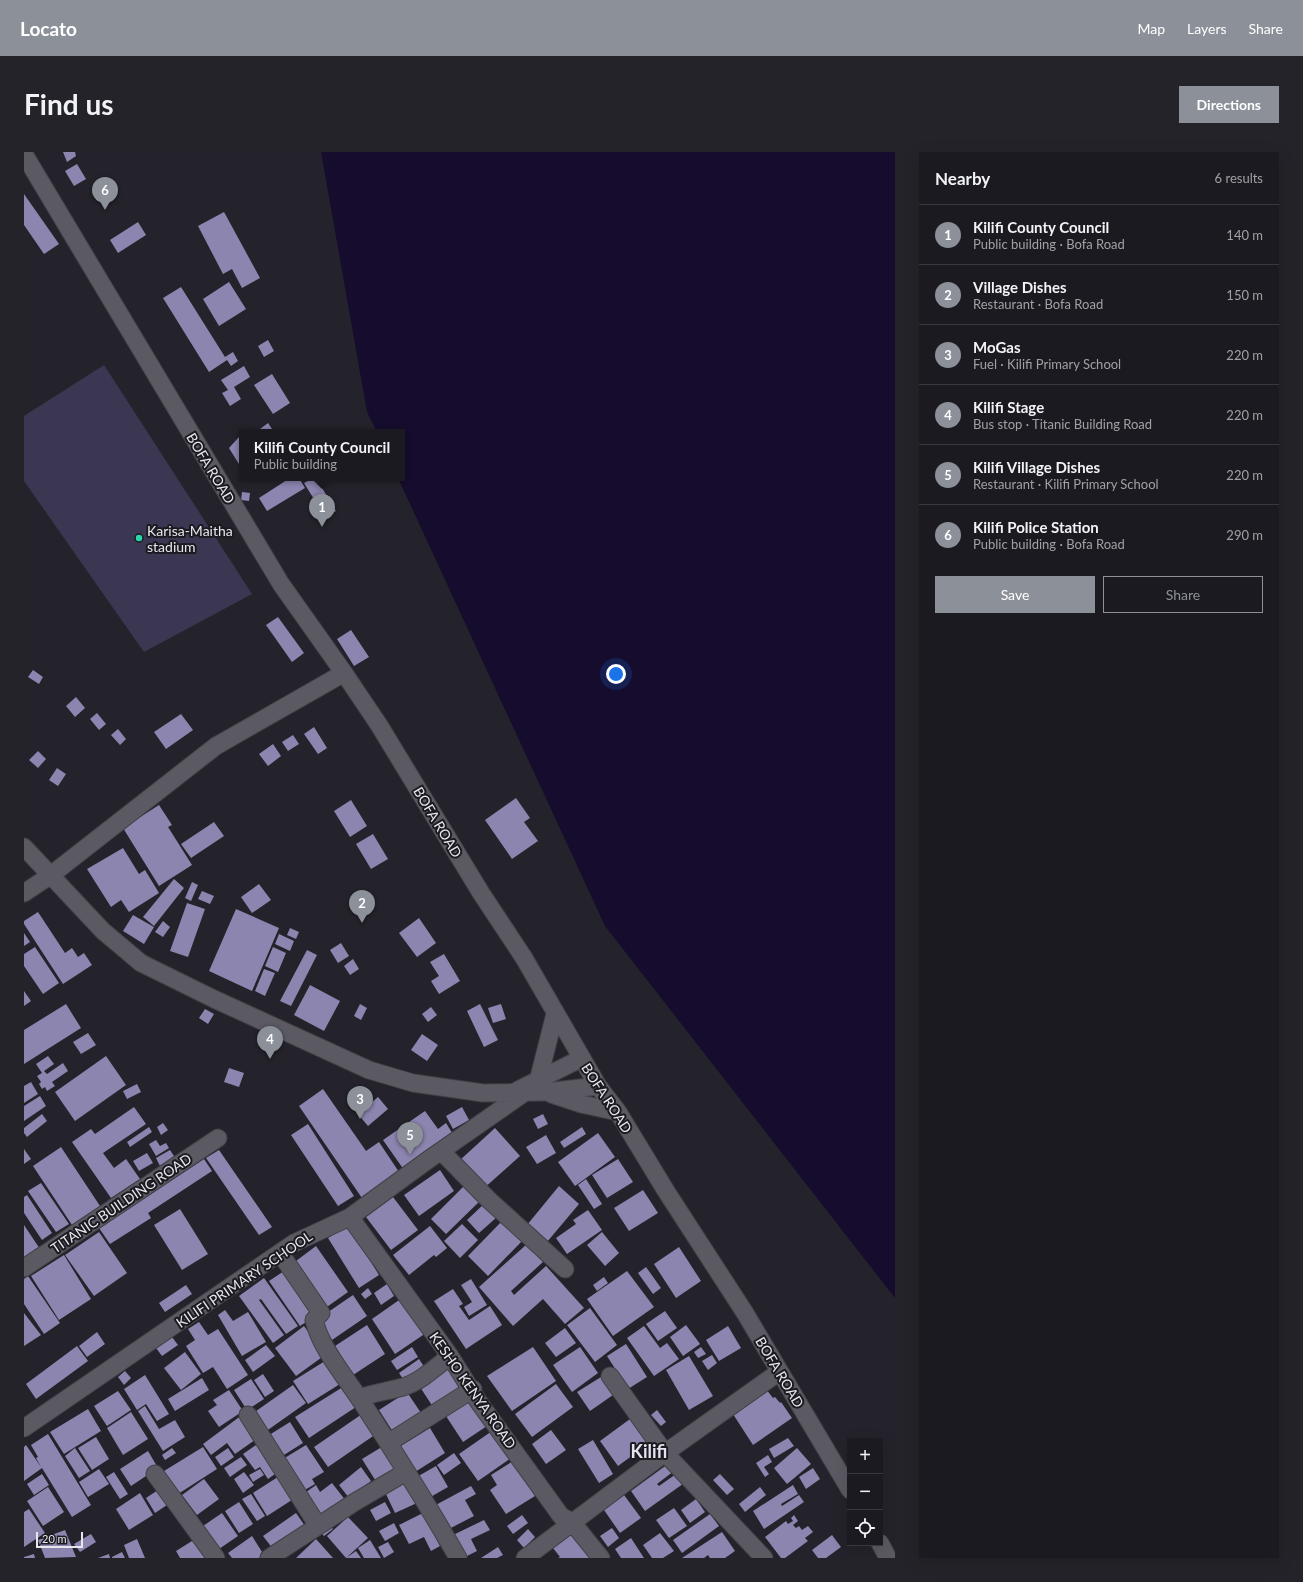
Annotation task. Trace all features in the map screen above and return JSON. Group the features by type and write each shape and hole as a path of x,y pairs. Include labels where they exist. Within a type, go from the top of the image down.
{"street":[{"name":"BOFA ROAD","path":"24,154 280,584 344,673 379,725 481,893 524,958 598,1086 618,1112 666,1191 745,1313 847,1485"},
{"path":"24,893 51,875 216,746 344,673"},
{"path":"24,847 104,931 141,963 214,999 369,1070 413,1083 483,1093 518,1093"},
{"path":"542,1086 555,1014"},
{"name":"KILIFI PRIMARY SCHOOL","path":"24,1428 294,1243 319,1230 350,1217 518,1093 542,1086 582,1058"},
{"path":"542,1086 598,1086"},
{"path":"542,1086 581,1104 618,1112"},
{"name":"TITANIC BUILDING ROAD","path":"24,1268 218,1138"},
{"path":"441,1151 488,1199 565,1268"},
{"name":"KESHO KENYA ROAD","path":"350,1217 450,1356 473,1389 478,1401 561,1516 572,1522 601,1558"},
{"path":"280,1253 321,1313 314,1320 316,1328 342,1373 388,1443 458,1558"},
{"path":"359,1398 376,1392 404,1387 422,1377 450,1356"},
{"path":"525,1558 665,1453 779,1372"},
{"path":"610,1376 665,1453 764,1558"},
{"path":"388,1443 473,1389"},
{"path":"248,1415 318,1526"},
{"path":"269,1558 406,1472"},
{"path":"155,1474 216,1558"},
{"path":"882,1546 888,1558"}],"shaded area":[{"path":"321,152 895,152 895,1298 605,926 399,481 405,481 405,429 376,429 367,412"},
{"name":"Karisa-Maitha stadium","path":"104,365 252,594 144,652 24,481 24,416"}],"building":[{"path":"63,152 75,152 76,156 67,162"},
{"path":"77,164 86,179 74,186 65,171"},
{"path":"24,194 59,244 44,254 24,225"},
{"path":"224,212 260,278 242,288 232,269 223,274 198,226"},
{"path":"138,222 146,235 118,253 110,240"},
{"path":"229,282 246,309 219,326 203,299"},
{"path":"181,287 225,357 233,352 238,361 231,366 227,360 209,372 163,298"},
{"path":"268,340 274,351 264,357 258,346"},
{"path":"244,366 250,377 234,387 241,399 230,406 222,393 228,390 221,380"},
{"path":"272,374 290,403 273,414 254,385"},
{"path":"268,423 272,429 260,429"},
{"path":"239,437 239,464 229,448"},
{"path":"285,481 301,481 305,488 267,511 259,498"},
{"path":"308,481 318,481 336,511 325,517 304,483"},
{"path":"242,492 250,493 249,501 241,500"},
{"path":"278,617 304,653 292,662 266,625"},
{"path":"351,630 369,657 354,666 337,639"},
{"path":"33,670 43,677 39,684 28,677"},
{"path":"76,697 85,708 75,717 66,706"},
{"path":"97,713 106,724 99,730 90,719"},
{"path":"181,714 193,730 166,749 154,732"},
{"path":"314,727 327,748 318,754 304,734"},
{"path":"118,729 126,739 120,745 111,735"},
{"path":"293,735 299,744 288,751 282,742"},
{"path":"273,744 281,756 268,766 259,754"},
{"path":"38,751 46,759 38,768 29,760"},
{"path":"57,768 66,774 58,786 49,780"},
{"path":"516,798 530,818 524,822 538,841 512,859 485,820"},
{"path":"351,800 367,826 350,837 334,811"},
{"path":"159,805 172,825 168,827 192,865 159,886 123,828"},
{"path":"214,822 224,836 191,858 181,844"},
{"path":"373,834 388,859 371,869 356,844"},
{"path":"123,848 139,874 145,870 159,893 129,912 121,900 111,907 87,869"},
{"path":"174,879 184,888 154,926 143,917"},
{"path":"192,882 198,885 191,901 185,898"},
{"path":"259,884 271,900 252,913 241,897"},
{"path":"202,891 214,896 210,904 198,899"},
{"path":"187,903 205,909 188,957 170,951"},
{"path":"236,909 279,928 252,991 209,971"},
{"path":"38,912 65,953 72,948 78,957 84,953 92,965 63,984 24,924 24,921"},
{"path":"133,915 154,927 144,944 123,931"},
{"path":"419,918 436,943 417,957 399,933"},
{"path":"163,921 170,927 163,937 155,932"},
{"path":"290,928 299,932 296,939 287,935"},
{"path":"24,933 30,942 24,946"},
{"path":"279,934 294,941 290,951 275,944"},
{"path":"341,943 349,956 338,963 330,950"},
{"path":"35,947 59,983 43,994 24,966 24,954"},
{"path":"273,947 286,953 278,972 265,966"},
{"path":"307,950 317,955 291,1006 280,1001"},
{"path":"444,954 460,981 439,994 431,981 439,976 430,962"},
{"path":"353,959 359,969 350,975 344,966"},
{"path":"264,969 275,973 265,996 255,991"},
{"path":"310,985 340,1001 324,1031 294,1015"},
{"path":"24,991 31,1001 24,1006"},
{"path":"66,1004 81,1028 24,1064 24,1030"},
{"path":"360,1004 367,1008 361,1020 354,1016"},
{"path":"480,1004 498,1040 484,1047 467,1011"},
{"path":"501,1004 506,1019 493,1023 488,1008"},
{"path":"431,1007 437,1015 428,1022 422,1014"},
{"path":"205,1009 214,1014 208,1024 199,1018"},
{"path":"88,1033 96,1045 81,1054 73,1042"},
{"path":"422,1034 438,1045 427,1061 411,1050"},
{"path":"48,1056 54,1064 44,1071 47,1074 63,1063 68,1071 52,1082 55,1086 47,1091 45,1087 42,1089 39,1084 41,1082 37,1076 42,1073 36,1064"},
{"path":"106,1056 126,1085 75,1121 55,1092"},
{"path":"229,1068 244,1073 239,1087 224,1082"},
{"path":"31,1082 38,1094 24,1103 24,1086"},
{"path":"137,1084 141,1092 127,1099 123,1091"},
{"path":"323,1089 366,1151 379,1142 401,1175 364,1201 299,1106"},
{"path":"40,1096 46,1106 24,1121 24,1106"},
{"path":"378,1097 388,1109 368,1126 358,1114"},
{"path":"134,1107 146,1124 103,1153 114,1168 126,1159 140,1179 111,1198 72,1142 91,1129 95,1134"},
{"path":"462,1107 469,1120 453,1129 446,1116"},
{"path":"425,1111 438,1129 446,1123 454,1136 404,1170 383,1140"},
{"path":"42,1114 47,1121 27,1137 24,1133 24,1128"},
{"path":"543,1114 548,1124 538,1129 533,1119"},
{"path":"163,1123 168,1130 161,1135 157,1127"},
{"path":"308,1124 354,1196 338,1206 291,1135"},
{"path":"149,1127 152,1132 130,1147 127,1142"},
{"path":"582,1127 586,1134 564,1148 560,1142"},
{"path":"495,1128 520,1156 483,1189 459,1161"},
{"path":"598,1133 615,1157 575,1186 558,1162"},
{"path":"546,1135 556,1153 537,1164 526,1147"},
{"path":"156,1140 160,1146 166,1143 169,1148 156,1156 149,1144"},
{"path":"61,1147 100,1206 72,1225 33,1166"},
{"path":"24,1149 31,1159 24,1164"},
{"path":"170,1150 176,1159 161,1168 156,1158"},
{"path":"219,1150 272,1227 259,1235 206,1158"},
{"path":"147,1153 153,1163 139,1171 133,1161"},
{"path":"204,1159 212,1171 148,1213 151,1218 110,1244 99,1228"},
{"path":"618,1159 633,1182 607,1198 592,1175"},
{"path":"440,1170 454,1191 419,1216 404,1195"},
{"path":"586,1179 602,1204 594,1209 578,1185"},
{"path":"41,1183 69,1224 56,1232 28,1191"},
{"path":"467,1183 482,1199 446,1234 431,1219"},
{"path":"559,1186 579,1204 547,1242 527,1225"},
{"path":"643,1190 658,1213 629,1231 614,1208"},
{"path":"27,1195 52,1233 42,1240 24,1213 24,1197"},
{"path":"393,1197 418,1230 391,1250 366,1217"},
{"path":"485,1203 497,1217 479,1233 467,1220"},
{"path":"180,1209 208,1254 182,1270 154,1225"},
{"path":"588,1210 602,1230 567,1254 556,1238 576,1224 573,1220"},
{"path":"503,1220 523,1240 488,1276 468,1256"},
{"path":"462,1224 478,1240 460,1258 444,1241"},
{"path":"24,1225 40,1249 24,1260"},
{"path":"348,1225 379,1275 359,1288 328,1238"},
{"path":"430,1226 447,1248 436,1257 434,1255 409,1275 393,1255"},
{"path":"99,1232 127,1273 94,1296 65,1255"},
{"path":"602,1232 619,1253 605,1266 587,1245"},
{"path":"527,1244 543,1262 511,1291 514,1295 546,1266 584,1308 565,1324 543,1299 513,1326 479,1287"},
{"path":"316,1246 348,1292 324,1309 292,1264"},
{"path":"679,1247 701,1281 676,1298 654,1264"},
{"path":"64,1255 91,1299 59,1320 31,1276"},
{"path":"646,1267 661,1288 653,1294 638,1273"},
{"path":"287,1269 318,1314 300,1326 269,1281"},
{"path":"627,1271 654,1307 613,1336 587,1299"},
{"path":"28,1276 60,1323 44,1334 24,1304 24,1279"},
{"path":"604,1277 608,1283 597,1291 593,1285"},
{"path":"264,1278 298,1326 286,1334 261,1299 259,1300 284,1335 273,1343 239,1296"},
{"path":"471,1279 487,1305 469,1316 464,1307 472,1302 461,1285"},
{"path":"387,1284 394,1296 381,1305 374,1293"},
{"path":"186,1285 192,1294 165,1312 159,1303"},
{"path":"368,1288 372,1294 365,1299 361,1294"},
{"path":"453,1289 463,1304 459,1306 469,1320 490,1306 502,1325 466,1349 434,1301"},
{"path":"353,1295 367,1316 332,1340 318,1319"},
{"path":"402,1298 426,1333 395,1354 372,1319"},
{"path":"590,1308 617,1345 595,1362 567,1325"},
{"path":"225,1310 233,1321 248,1312 266,1342 242,1356 218,1315"},
{"path":"665,1311 677,1328 658,1341 646,1324"},
{"path":"24,1313 41,1335 24,1346"},
{"path":"199,1322 208,1335 218,1329 248,1375 227,1389 213,1367 203,1373 186,1346 195,1340 188,1329"},
{"path":"367,1325 385,1354 353,1375 335,1346"},
{"path":"686,1325 700,1344 683,1356 670,1337"},
{"path":"304,1326 325,1355 296,1376 275,1348"},
{"path":"644,1326 660,1348 667,1343 679,1359 654,1376 627,1338"},
{"path":"728,1326 741,1348 719,1361 706,1340"},
{"path":"565,1328 576,1343 556,1357 545,1343"},
{"path":"97,1332 105,1344 87,1357 79,1346"},
{"path":"172,1337 178,1345 162,1356 156,1348"},
{"path":"626,1344 647,1377 628,1389 607,1356"},
{"path":"266,1345 275,1356 253,1372 245,1360"},
{"path":"77,1346 88,1361 36,1399 26,1384"},
{"path":"412,1347 418,1357 397,1370 391,1361"},
{"path":"533,1347 556,1381 512,1411 487,1376"},
{"path":"580,1347 598,1373 572,1392 553,1365"},
{"path":"701,1347 706,1354 698,1358 694,1352"},
{"path":"185,1352 201,1374 181,1390 164,1368"},
{"path":"712,1355 717,1363 708,1370 702,1361"},
{"path":"689,1356 713,1396 689,1410 666,1370"},
{"path":"419,1359 425,1368 405,1382 399,1373"},
{"path":"325,1361 340,1384 308,1404 293,1381"},
{"path":"449,1368 464,1391 435,1410 420,1387"},
{"path":"125,1371 131,1378 124,1385 118,1377"},
{"path":"263,1374 274,1391 265,1397 254,1380"},
{"path":"145,1375 169,1414 157,1421 146,1404 137,1410 124,1389"},
{"path":"601,1377 613,1395 590,1411 577,1392"},
{"path":"202,1378 209,1390 175,1411 168,1399"},
{"path":"251,1379 264,1399 247,1410 234,1390"},
{"path":"556,1384 573,1407 532,1437 515,1414"},
{"path":"293,1385 306,1403 265,1432 252,1414"},
{"path":"346,1385 359,1405 309,1438 295,1417"},
{"path":"766,1389 773,1398 775,1397 780,1403 781,1402 792,1418 753,1445 731,1411"},
{"path":"229,1390 243,1411 219,1427 208,1411 217,1405 213,1400"},
{"path":"118,1391 131,1410 107,1426 94,1406"},
{"path":"407,1392 423,1416 395,1435 379,1410"},
{"path":"468,1397 487,1426 463,1442 444,1413"},
{"path":"145,1406 159,1429 175,1420 185,1437 163,1451 138,1411"},
{"path":"88,1409 101,1431 64,1454 50,1432"},
{"path":"657,1410 666,1422 661,1426 651,1415"},
{"path":"131,1412 148,1439 123,1455 107,1428"},
{"path":"365,1412 379,1432 328,1467 314,1447"},
{"path":"242,1415 259,1437 235,1454 227,1443 211,1455 203,1444"},
{"path":"630,1419 648,1444 618,1466 600,1441"},
{"path":"290,1422 303,1443 279,1458 266,1437"},
{"path":"430,1428 445,1453 415,1472 399,1447"},
{"path":"551,1430 566,1450 546,1464 532,1444"},
{"path":"492,1431 511,1458 478,1481 459,1454"},
{"path":"48,1434 91,1505 72,1517 42,1468 24,1481 24,1447 26,1445 41,1467 36,1458 38,1457 31,1445"},
{"path":"96,1437 109,1459 92,1470 78,1448"},
{"path":"788,1438 794,1446 774,1458 769,1449"},
{"path":"593,1440 613,1474 599,1483 578,1449"},
{"path":"259,1443 279,1471 268,1479 260,1467 255,1470 243,1454"},
{"path":"306,1445 324,1472 312,1479 315,1484 303,1491 283,1459"},
{"path":"385,1445 400,1469 377,1483 362,1459"},
{"path":"203,1447 217,1469 178,1494 164,1471"},
{"path":"75,1448 90,1471 79,1478 65,1456"},
{"path":"172,1448 176,1453 165,1460 162,1455"},
{"path":"228,1448 234,1457 221,1466 215,1457"},
{"path":"797,1448 811,1464 787,1484 774,1468"},
{"path":"148,1451 158,1468 131,1486 120,1469"},
{"path":"454,1453 461,1463 444,1475 437,1465"},
{"path":"768,1455 772,1462 764,1467 769,1474 765,1477 756,1463"},
{"path":"241,1457 247,1465 230,1477 224,1468"},
{"path":"513,1461 535,1496 506,1514 490,1490 497,1485 491,1475"},
{"path":"672,1461 687,1481 645,1511 631,1491","holes":["674,1471 676,1474 659,1486 657,1484"]},
{"path":"436,1466 448,1487 427,1499 415,1478"},
{"path":"361,1467 371,1481 349,1498 339,1485"},
{"path":"813,1468 820,1479 806,1489 799,1477"},
{"path":"99,1469 109,1484 88,1497 79,1482"},
{"path":"260,1469 264,1475 253,1482 249,1475"},
{"path":"114,1472 128,1494 120,1499 106,1477"},
{"path":"244,1472 254,1485 243,1493 234,1479"},
{"path":"42,1474 49,1485 34,1495 27,1484"},
{"path":"720,1474 734,1489 727,1495 713,1480"},
{"path":"281,1475 295,1498 267,1516 253,1493"},
{"path":"204,1479 219,1499 197,1515 182,1495"},
{"path":"407,1481 417,1503 395,1513 385,1492"},
{"path":"332,1483 346,1501 320,1520 302,1495 316,1485 320,1492"},
{"path":"793,1485 798,1494 781,1504 782,1506 799,1495 804,1502 764,1529 753,1511"},
{"path":"471,1486 476,1494 465,1500 474,1516 445,1531 432,1507"},
{"path":"48,1487 64,1512 43,1526 27,1501"},
{"path":"760,1487 766,1495 745,1512 739,1504"},
{"path":"161,1488 170,1503 155,1513 146,1498"},
{"path":"140,1493 153,1515 129,1530 116,1509"},
{"path":"251,1494 265,1516 257,1521 242,1499"},
{"path":"624,1495 641,1518 620,1533 604,1510"},
{"path":"696,1499 705,1512 690,1523 681,1510"},
{"path":"239,1502 253,1524 239,1533 225,1511"},
{"path":"385,1502 391,1513 376,1521 370,1510"},
{"path":"674,1508 687,1526 669,1538 656,1520"},
{"path":"29,1509 45,1533 24,1547 24,1512"},
{"path":"222,1513 238,1536 219,1549 203,1526"},
{"path":"296,1513 305,1526 273,1549 263,1536"},
{"path":"423,1513 440,1546 431,1551 424,1537 409,1544 399,1525"},
{"path":"710,1514 719,1526 682,1553 673,1540"},
{"path":"522,1515 528,1523 513,1534 507,1526"},
{"path":"794,1515 798,1521 793,1525 796,1528 799,1526 802,1530 808,1526 813,1532 805,1538 808,1541 785,1558 781,1558 765,1537 786,1521 788,1524 793,1521 791,1518"},
{"path":"348,1517 368,1538 346,1558 327,1536"},
{"path":"484,1520 490,1530 471,1539 477,1551 463,1558 451,1536"},
{"path":"394,1523 399,1533 385,1541 379,1531"},
{"path":"329,1524 333,1529 324,1536 320,1531"},
{"path":"612,1528 619,1538 608,1547 600,1536"},
{"path":"528,1529 535,1537 524,1548 517,1540"},
{"path":"65,1530 76,1557 45,1558 38,1540"},
{"path":"722,1532 735,1551 725,1558 710,1558 708,1555 704,1558 682,1558"},
{"path":"660,1533 674,1551 663,1558 652,1558 643,1545"},
{"path":"91,1534 96,1542 80,1552 74,1544"},
{"path":"572,1534 596,1558 558,1558 560,1557 553,1548"},
{"path":"832,1535 841,1547 826,1558 818,1558 812,1550"},
{"path":"200,1536 214,1558 180,1558 176,1551"},
{"path":"252,1536 264,1555 259,1558 232,1558 228,1553"},
{"path":"631,1538 644,1558 621,1558 615,1549"},
{"path":"137,1539 145,1558 129,1558 124,1545"},
{"path":"316,1539 333,1558 296,1558"},
{"path":"370,1540 381,1558 364,1558 358,1548"},
{"path":"388,1542 394,1552 384,1558 378,1547"},
{"path":"498,1547 503,1555 497,1558 481,1558"},
{"path":"356,1551 361,1558 346,1558"},
{"path":"122,1552 125,1558 112,1558 112,1557"},
{"path":"34,1554 35,1558 24,1558 24,1557"},
{"path":"109,1554 110,1558 98,1558"}],"place":[{"name":"Kilifi Police Station","path":"105,210"},
{"name":"Kilifi County Council","path":"322,527"},
{"name":"Karisa-Maitha stadium","path":"139,538"},
{"name":"Village Dishes","path":"362,923"},
{"name":"Kilifi Stage","path":"270,1059"},
{"name":"MoGas","path":"360,1119"},
{"name":"Kilifi Village Dishes","path":"410,1155"}],"district":[{"name":"Kilifi","path":"649,1451"}]}
